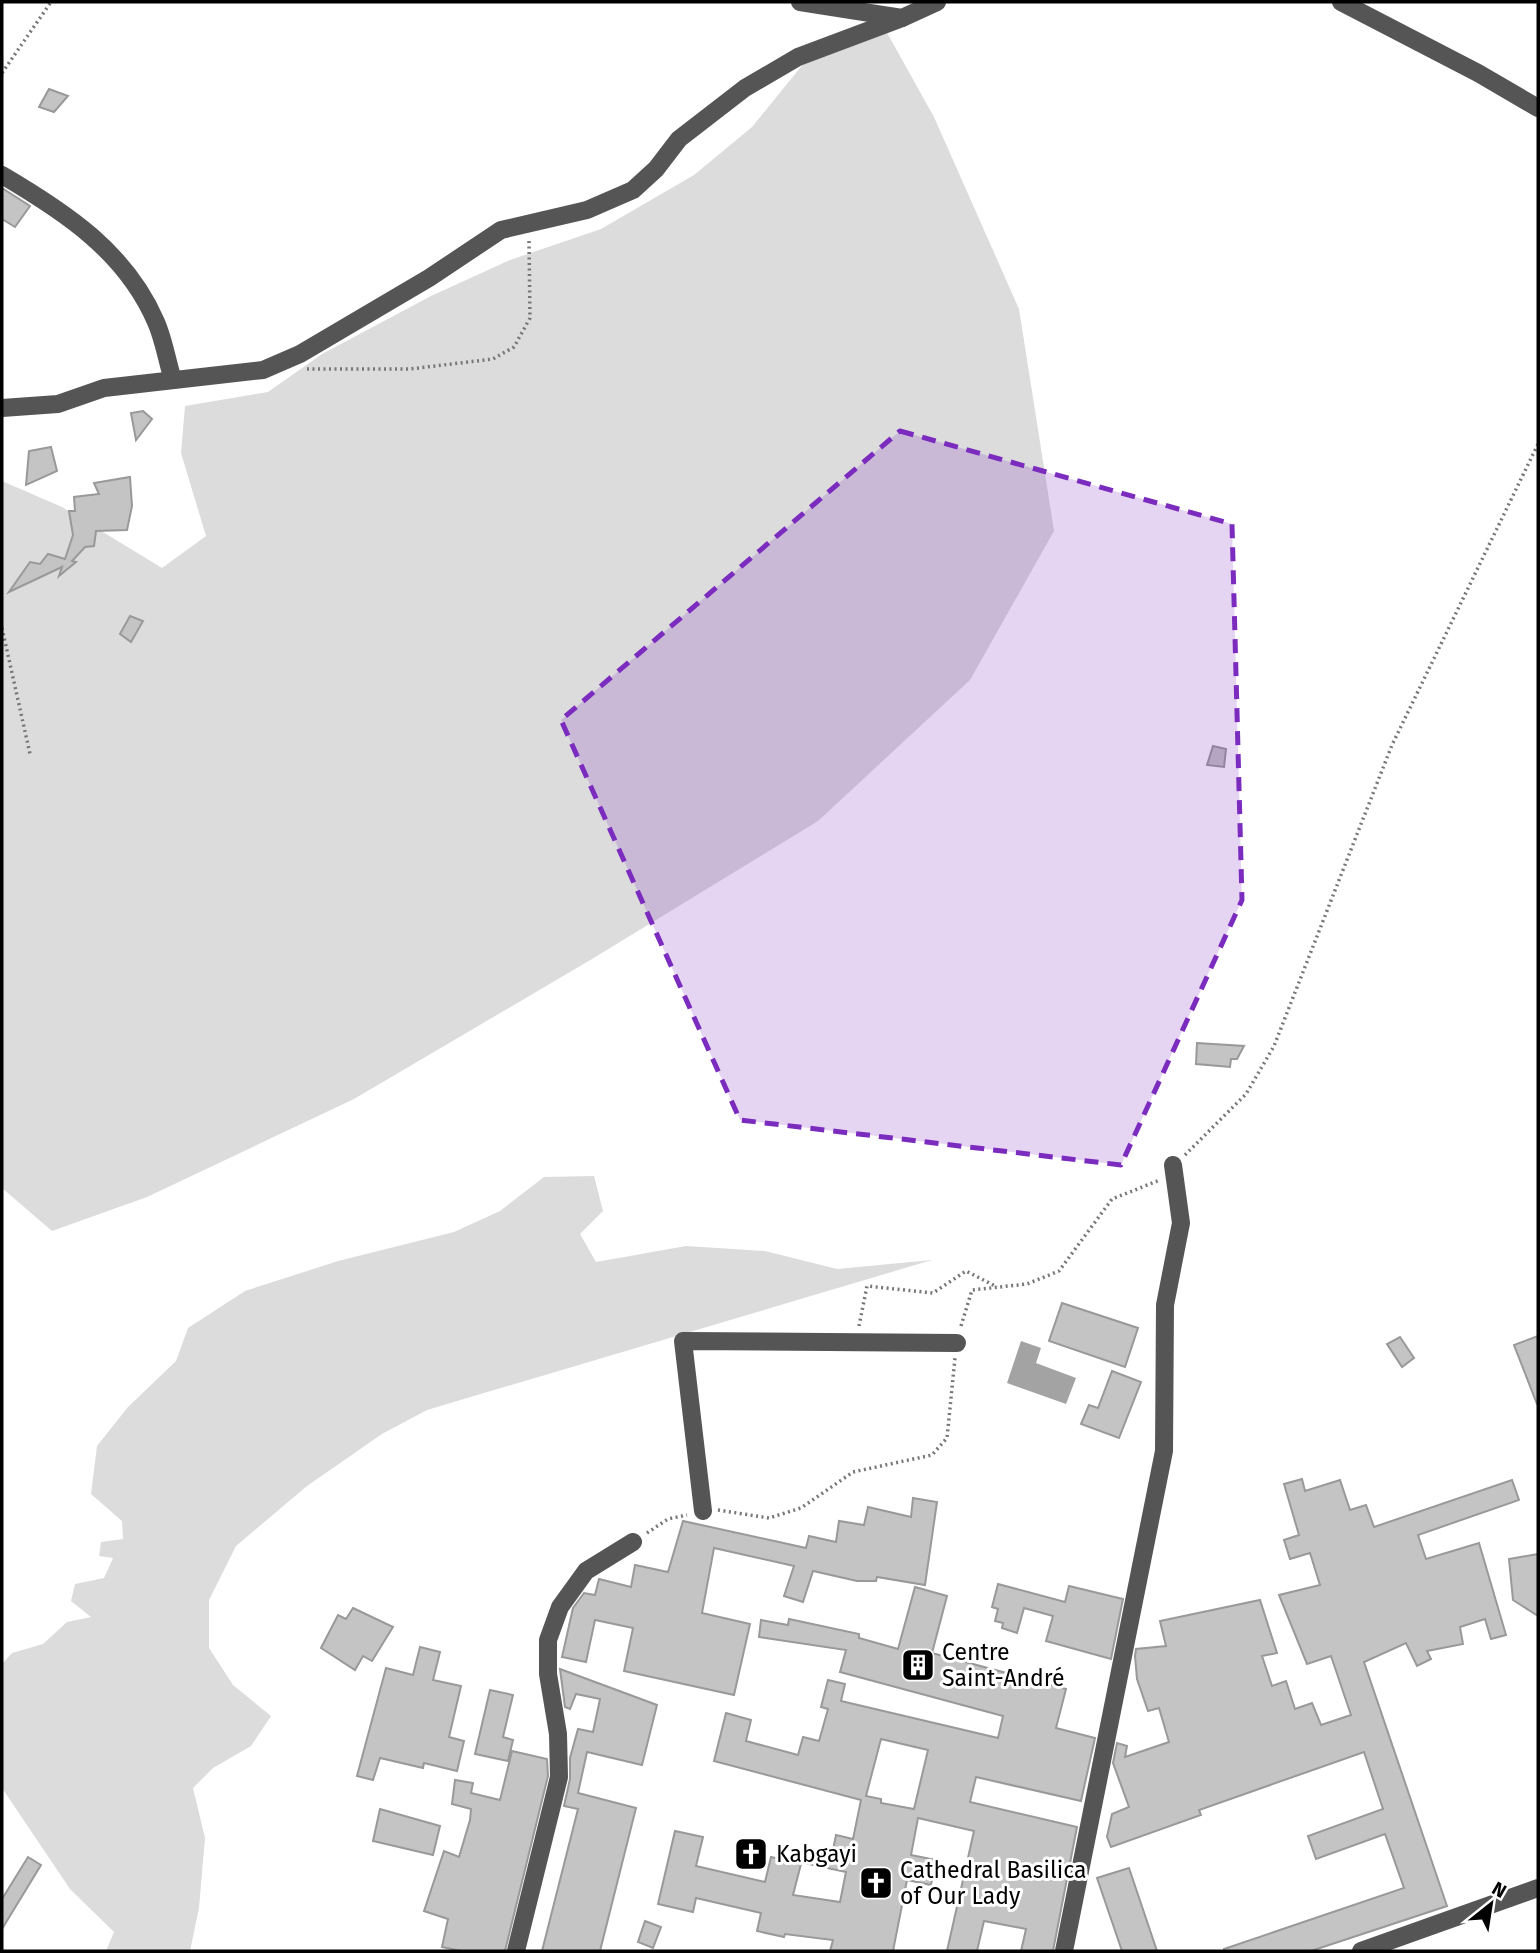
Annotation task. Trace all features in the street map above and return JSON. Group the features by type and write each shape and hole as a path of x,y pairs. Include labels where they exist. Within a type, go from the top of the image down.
{"street":[{"path":"800,2 902,18"},
{"path":"2,408 58,404 104,388 263,370 300,354 429,278 501,230 587,211 633,190 656,169 679,139 745,88 798,57 937,2"},
{"path":"1341,2 1478,72 1538,108"},
{"path":"2,175 63,212 97,239 124,268 156,322 173,380"},
{"path":"1064,1951 1164,1451 1165,1305 1181,1223 1173,1165"},
{"path":"703,1511 683,1341 957,1343"},
{"path":"516,1951 559,1777 558,1734 548,1674 548,1640 560,1607 586,1571 634,1542"},
{"path":"1361,1951 1538,1888"}],"path":[{"path":"2,73 51,2"},
{"path":"303,370 410,369 493,359 514,347 530,318 528,224"},
{"path":"634,1542 668,1519 711,1509 769,1518 801,1508 853,1472 932,1455 947,1438 957,1343 972,1290 1027,1284 1059,1271 1112,1199 1158,1182 1211,1132 1246,1094 1274,1046 1392,744 1538,444"},
{"path":"2,628 30,754"},
{"path":"856,1342 867,1286 933,1293 966,1271 998,1287"}],"highlighted area":[{"path":"900,431 1232,524 1242,900 1121,1165 740,1120 561,720"}],"shaded area":[{"path":"881,22 934,117 1019,309 1054,531 970,680 818,821 592,959 354,1099 147,1197 52,1231 2,1188 2,481 62,507 162,568 206,536 181,453 185,406 268,392 322,354 431,296 510,260 601,229 694,175 752,127 804,63"},
{"path":"594,1176 603,1211 580,1234 596,1262 686,1246 765,1251 837,1269 932,1260 427,1410 382,1434 307,1486 236,1546 209,1600 209,1648 233,1685 271,1716 251,1746 213,1768 193,1788 205,1838 199,1908 190,1951 106,1951 114,1932 70,1889 2,1788 2,1664 12,1653 43,1644 67,1622 91,1617 71,1601 75,1584 104,1578 113,1558 99,1556 101,1542 123,1539 122,1521 91,1494 97,1446 128,1407 176,1361 188,1328 245,1291 338,1261 454,1232 500,1211 544,1177"},
{"path":"1021,1341 1041,1348 1036,1363 1076,1378 1066,1404 1007,1383"}],"building":[{"path":"49,89 68,96 54,112 39,107"},
{"path":"2,188 30,206 15,227 2,219"},
{"path":"143,411 152,419 136,440 131,413"},
{"path":"51,447 57,471 26,485 29,451"},
{"path":"130,477 132,506 127,530 96,531 94,546 85,547 72,561 76,562 59,576 62,567 9,592 30,562 40,564 48,554 65,559 73,535 69,511 75,511 74,497 99,494 94,483"},
{"path":"130,616 143,621 131,642 120,634"},
{"path":"1213,746 1226,749 1224,767 1207,765"},
{"path":"1197,1043 1244,1046 1237,1059 1231,1059 1230,1067 1196,1064"},
{"path":"1062,1303 1138,1328 1125,1367 1049,1341"},
{"path":"1538,1336 1538,1404 1537,1404 1514,1345"},
{"path":"1400,1337 1414,1358 1402,1367 1387,1344"},
{"path":"1112,1371 1141,1382 1119,1438 1081,1424 1089,1405 1098,1408"},
{"path":"1302,1479 1305,1491 1340,1480 1350,1510 1366,1505 1374,1527 1512,1480 1519,1500 1418,1535 1426,1559 1479,1543 1506,1635 1491,1639 1485,1619 1460,1627 1463,1644 1427,1651 1431,1659 1417,1666 1406,1643 1364,1662 1447,1906 1311,1951 1224,1951 1404,1888 1385,1834 1316,1859 1308,1836 1383,1809 1364,1752 1199,1810 1201,1815 1111,1847 1107,1837 1112,1814 1129,1807 1113,1763 1117,1743 1127,1746 1125,1757 1169,1742 1159,1708 1148,1711 1137,1679 1135,1656 1136,1649 1166,1646 1160,1621 1260,1600 1277,1653 1262,1656 1272,1686 1286,1681 1295,1709 1312,1703 1321,1725 1351,1715 1331,1656 1307,1664 1279,1595 1320,1585 1310,1553 1290,1559 1284,1540 1299,1535 1284,1484"},
{"path":"913,1498 937,1502 925,1585 877,1577 876,1581 857,1581 813,1571 803,1602 784,1596 794,1566 714,1548 702,1613 750,1624 734,1695 624,1671 633,1628 595,1620 586,1662 562,1657 573,1608 584,1593 595,1595 599,1579 631,1587 635,1565 668,1572 683,1521 806,1548 809,1536 836,1542 839,1521 864,1525 868,1507 911,1517"},
{"path":"1538,1554 1538,1616 1513,1600 1509,1559"},
{"path":"998,1584 1065,1602 1069,1586 1123,1599 1111,1659 1046,1641 1053,1616 1024,1608 1017,1633 1002,1628 1003,1623 995,1621 998,1609 992,1607"},
{"path":"915,1587 947,1596 932,1653 1066,1689 1056,1728 1095,1738 1081,1801 976,1777 970,1802 1077,1827 1053,1951 1021,1951 1026,1929 984,1921 977,1951 947,1951 974,1831 918,1818 911,1855 936,1860 931,1885 907,1880 893,1951 830,1951 833,1940 785,1934 784,1937 757,1931 761,1913 696,1898 693,1912 658,1904 675,1831 703,1837 696,1866 765,1882 771,1857 801,1864 793,1895 840,1902 846,1872 799,1862 801,1850 832,1855 836,1835 853,1839 861,1800 714,1761 726,1713 751,1720 746,1741 798,1755 803,1737 819,1741 828,1709 821,1707 828,1680 845,1684 841,1701 998,1738 1003,1716 840,1672 846,1650 759,1637 761,1620 788,1625 789,1619 859,1634 859,1638 898,1649","holes":["881,1739 928,1750 914,1809 881,1803 881,1799 866,1796"]},
{"path":"353,1608 393,1627 372,1661 363,1656 355,1670 321,1648 338,1615 346,1619"},
{"path":"420,1647 440,1652 433,1680 461,1686 449,1737 464,1741 457,1771 424,1763 423,1768 380,1758 373,1780 357,1776 386,1668 413,1675"},
{"path":"560,1669 657,1705 642,1765 587,1752 578,1793 636,1808 600,1951 542,1951 578,1809 564,1806 570,1779 570,1758 578,1729 593,1732 600,1699 576,1694 570,1709 565,1707"},
{"path":"490,1690 513,1695 503,1737 513,1740 508,1761 475,1754"},
{"path":"512,1751 547,1759 548,1776 505,1951 461,1951 442,1947 448,1919 424,1911 444,1851 459,1857 470,1820 471,1809 452,1804 455,1780 473,1783 471,1793 500,1800"},
{"path":"380,1809 440,1826 433,1855 373,1841"},
{"path":"28,1857 41,1865 2,1929 2,1899"},
{"path":"1129,1868 1157,1951 1122,1951 1097,1878"},
{"path":"645,1921 661,1927 653,1948 638,1942"}],"place":[{"name":"Centre Saint-André","path":"918,1665"},
{"name":"Kabgayi","path":"751,1854"},
{"name":"Cathedral Basilica of Our Lady","path":"876,1883"}]}
